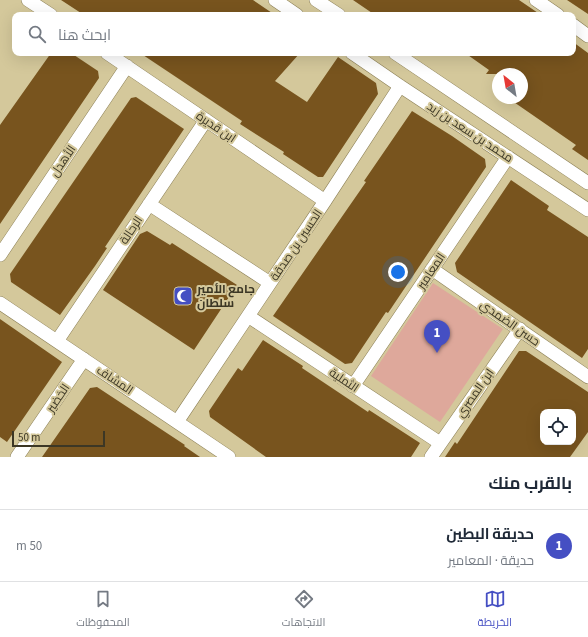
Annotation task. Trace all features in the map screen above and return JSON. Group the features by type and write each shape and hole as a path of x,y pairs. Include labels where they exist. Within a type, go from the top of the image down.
{"street":[{"path":"28,0 46,12"},
{"path":"275,0 293,12"},
{"path":"316,0 334,12"},
{"path":"536,0 554,12"},
{"path":"576,27 588,36"},
{"name":"ابن قديرة","path":"112,56 326,201"},
{"name":"محمد بن سعد بن زيد","path":"356,56 588,210"},
{"name":"محمد بن سعد بن زيد","path":"399,56 588,184"},
{"name":"الأهدل","path":"0,255 127,66"},
{"name":"الحسين بن صدقة","path":"177,422 326,201 400,86"},
{"name":"الرحالة","path":"56,341 206,120"},
{"name":"المعامير","path":"353,386 508,157"},
{"path":"149,204 270,283"},
{"name":"حسن الضمدي","path":"432,269 520,328 588,377"},
{"name":"المشاف","path":"0,303 229,457"},
{"name":"الثملية","path":"248,316 440,443"},
{"name":"ابن المصري","path":"431,457 520,328"},
{"name":"الخضير","path":"18,457 84,359"}],"shaded area":[{"path":"433,283 503,329 440,422 371,376"}],"building":[{"path":"61,0 253,0 271,12 79,12"},
{"path":"353,0 519,0 537,12 371,12"},
{"path":"567,0 588,0 588,14"},
{"path":"576,44 588,53 588,160 572,149 576,145 517,104 528,104 528,68 492,68 492,74 486,74 489,70 469,56 576,56"},
{"path":"49,56 76,56 98,71 99,78 0,224 0,125"},
{"path":"144,56 297,56 275,81 307,102 338,57 376,83 378,94 323,177 318,177 283,154 284,152 240,124 242,121"},
{"path":"136,97 184,129 105,247 107,248 95,266 60,315 11,282 10,274 131,98"},
{"path":"412,111 485,159 486,167 388,313 386,312 352,363 345,364 273,316 366,182 364,181"},
{"path":"511,180 549,206 547,210 588,237 588,349 582,358 457,272 455,263"},
{"name":"جامع الأمير سلطان","path":"147,231 170,245 172,243 237,285 194,350 103,290 140,234"},
{"path":"0,319 62,362 7,442 0,437"},
{"path":"263,340 368,412 369,410 420,443 411,457 266,457 210,417 209,411 238,368 242,371"},
{"path":"519,351 526,351 588,392 588,432 570,457 445,457 455,442 457,444"},
{"path":"97,387 185,445 184,446 200,457 42,457 90,388"}],"place":[{"name":"جامع الأمير سلطان","path":"183,296"},
{"name":"حديقة البطين","path":"437,353"}]}
